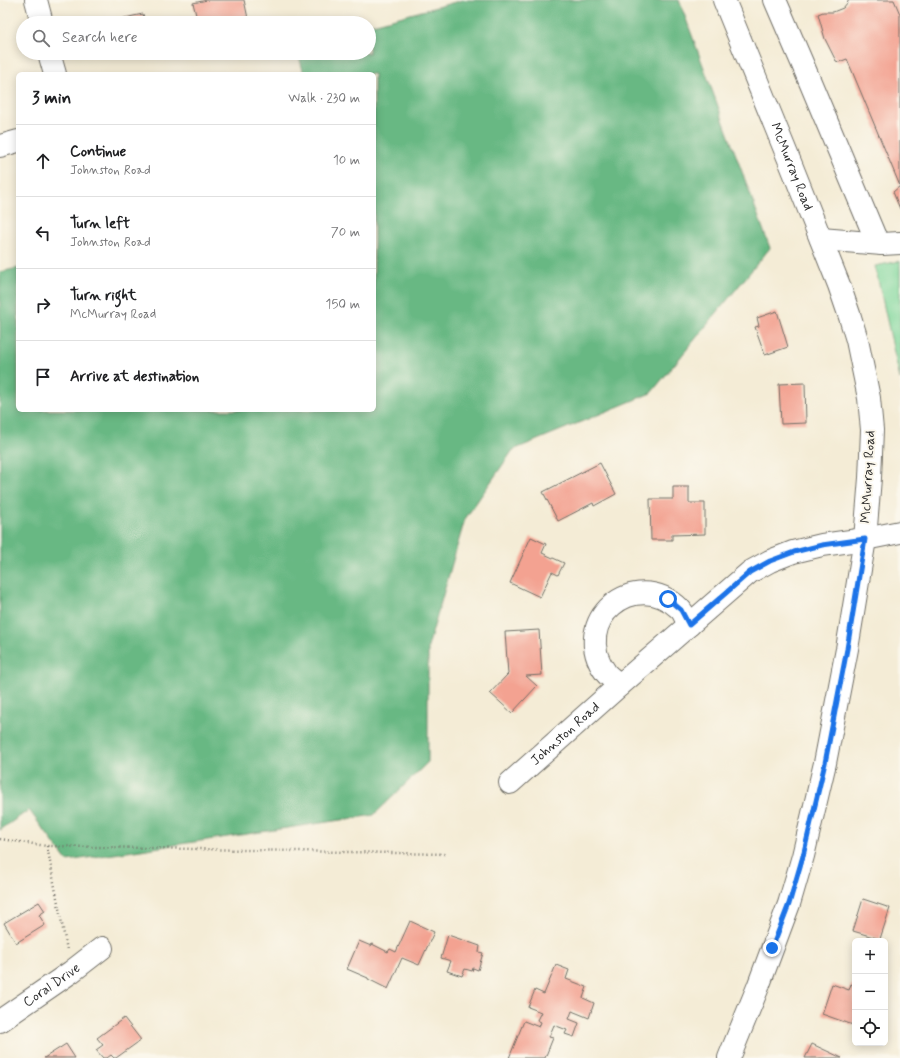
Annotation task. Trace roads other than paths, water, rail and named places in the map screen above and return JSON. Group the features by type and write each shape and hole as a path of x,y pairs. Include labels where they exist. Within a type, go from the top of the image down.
{"main road":[{"path":"36,0 40,16"},
{"name":"McMurray Road","path":"724,0 821,239 850,317 857,340 869,398 872,430 869,502 865,539 847,649 825,763 803,856 787,910 729,1058"},
{"path":"775,0 874,237 891,244"},
{"path":"51,60 54,72"},
{"path":"0,146 16,142"},
{"path":"821,239 891,244"},
{"name":"Johnston Road","path":"510,783 750,572 770,561 800,550 900,532"},
{"path":"620,685 607,674 598,660 595,643 597,626 605,611 618,600 634,594 651,594 668,599 681,610 689,625"},
{"name":"Coral Drive","path":"0,1021 71,972 102,948"}]}
